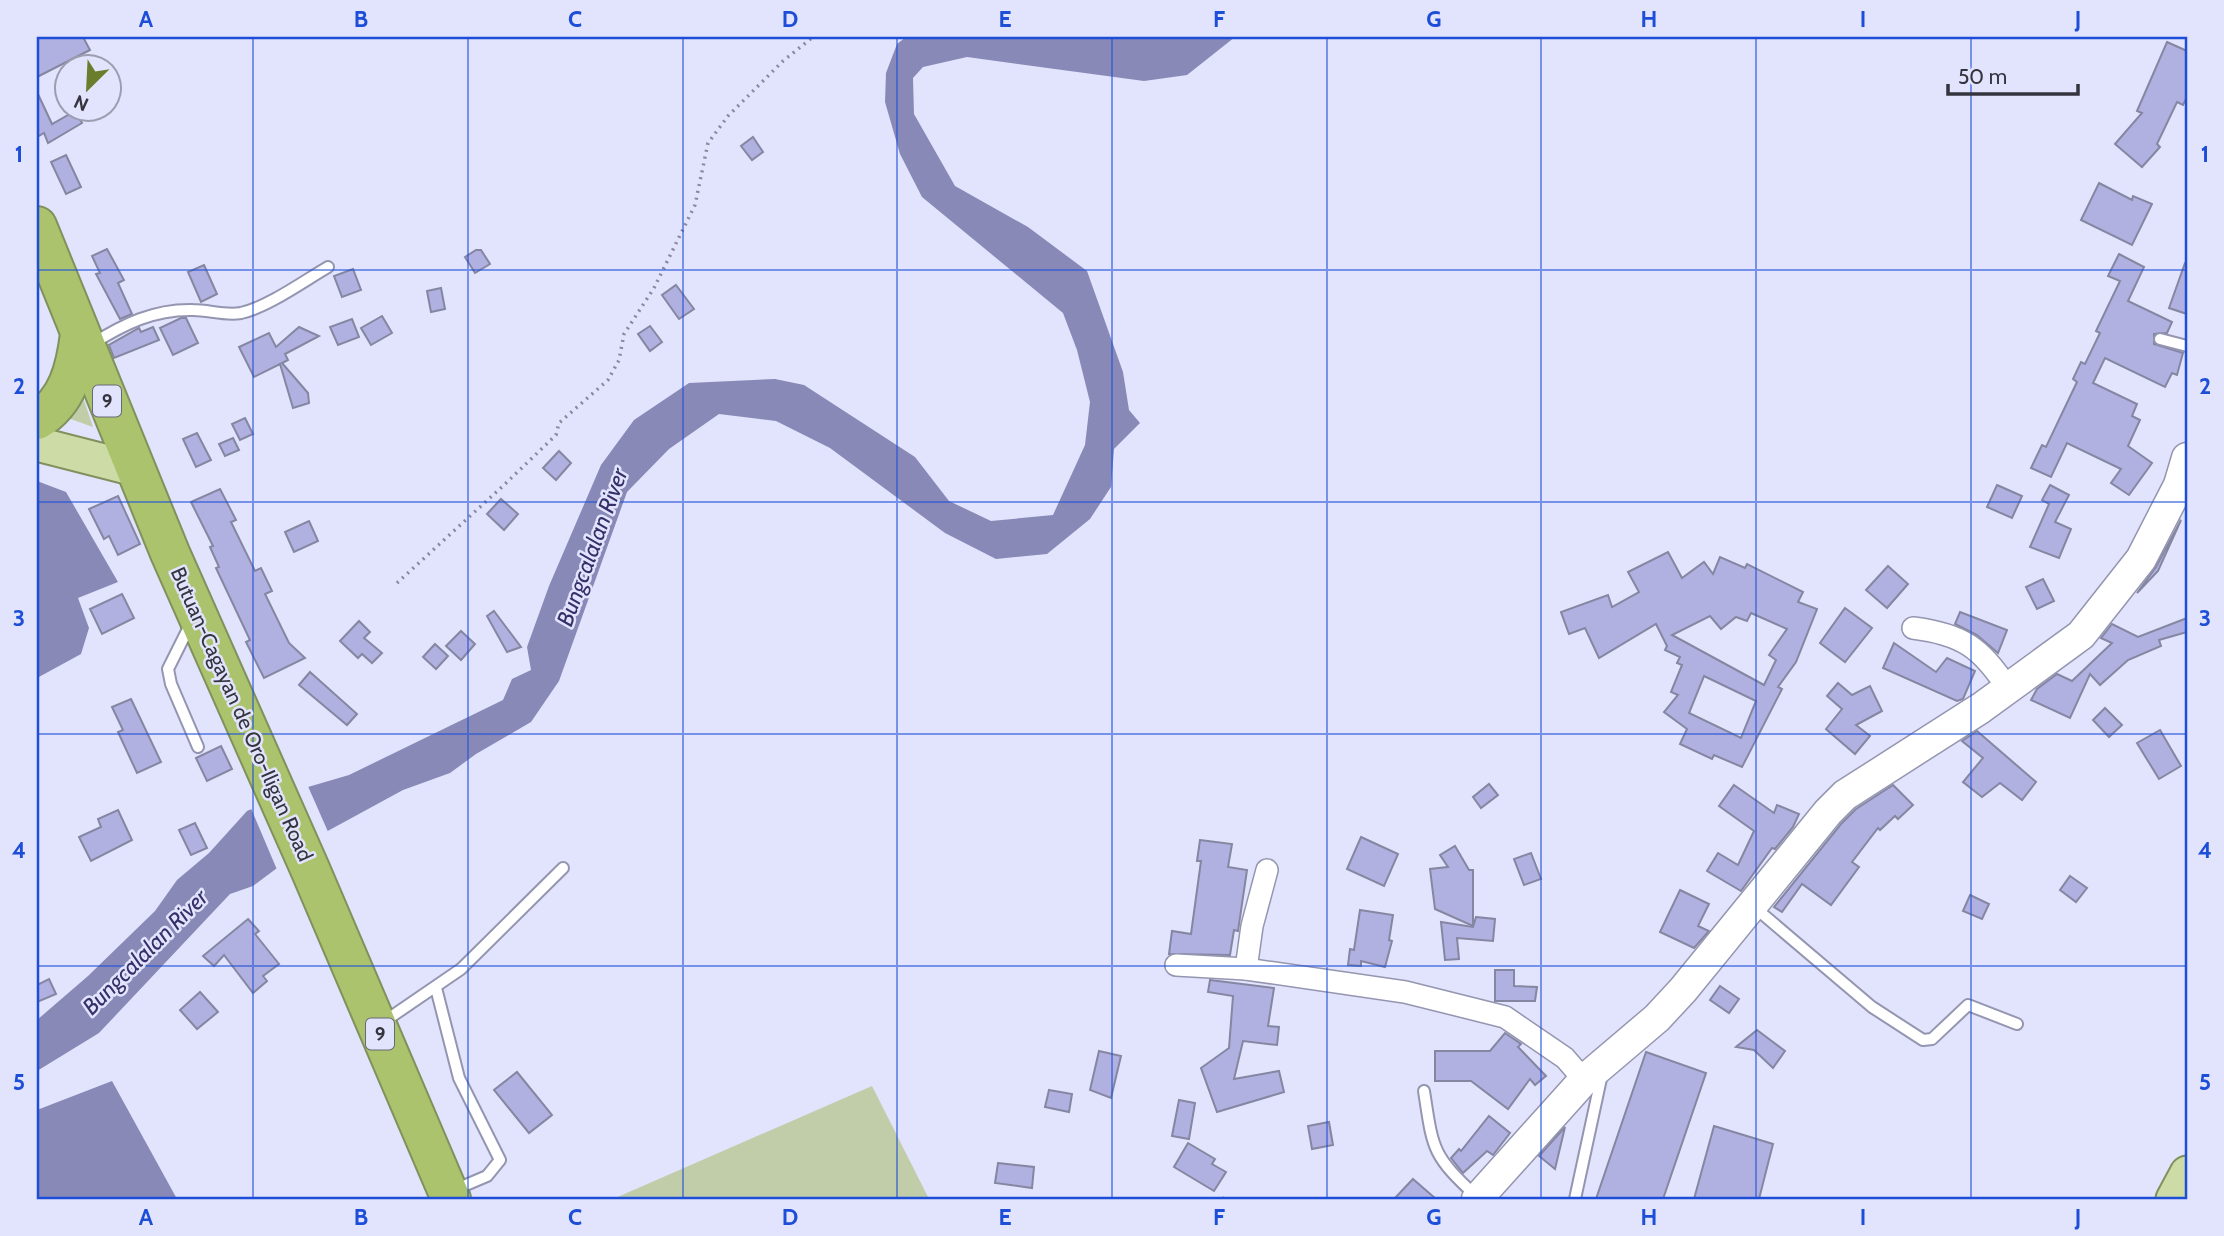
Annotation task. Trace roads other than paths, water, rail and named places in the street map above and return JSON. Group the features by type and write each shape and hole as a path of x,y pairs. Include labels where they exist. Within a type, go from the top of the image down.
{"highway":[{"name":"Butuan-Cagayan de Oro-Iligan Road","path":"37,226 135,469 450,1196"},
{"path":"37,420 48,413 68,385 83,341"}],"main road":[{"path":"37,444 135,469"},
{"path":"2173,1199 2187,1173"}],"street":[{"path":"1477,1199 1594,1072 1657,1018 1753,906 1828,812 1845,796 2008,689 2081,635 2123,584 2162,522 2187,458"},
{"path":"1913,628 1949,635 1971,646 1989,660 2008,689"},
{"path":"1246,969 1252,926 1267,870"},
{"path":"1176,965 1246,969 1405,992 1505,1017 1565,1058 1594,1072"}],"lane":[{"path":"83,341 156,312 197,310 228,314 251,310 328,267"},
{"path":"2160,339 2187,346"},
{"path":"196,612 168,669 171,684 198,747"},
{"path":"376,1027 436,988 485,946 563,868"},
{"path":"1753,906 1872,1007 1923,1040 1932,1039 1968,1005 2017,1024"},
{"path":"436,988 458,1078 500,1160 487,1176 450,1196"},
{"path":"1575,1199 1594,1072"},
{"path":"1424,1091 1433,1146 1446,1168 1477,1199"}],"water":[{"name":"Bungcalalan River","path":"906,37 1235,37 1187,75 1144,81 967,57 923,67 913,78 914,114 955,186 1028,227 1087,271 1123,372 1129,410 1140,423 1114,449 1111,487 1090,519 1047,554 996,559 945,533 830,448 776,421 719,414 669,449 627,492 559,681 531,722 476,754 450,773 403,790 324,833 253,886 230,894 99,1033 37,1071 37,1020 88,976 155,911 177,880 209,853 247,811 291,792 349,775 503,700 512,679 531,670 527,647 549,586 601,465 634,420 689,383 775,379 804,385 915,457 949,501 991,521 1053,515 1085,445 1090,402 1077,350 1063,313 922,197 900,154 885,102 886,73 897,44"},
{"path":"37,481 66,492 118,582 78,598 89,628 81,654 37,678"},
{"path":"112,1081 177,1199 37,1199 37,1110"}]}
